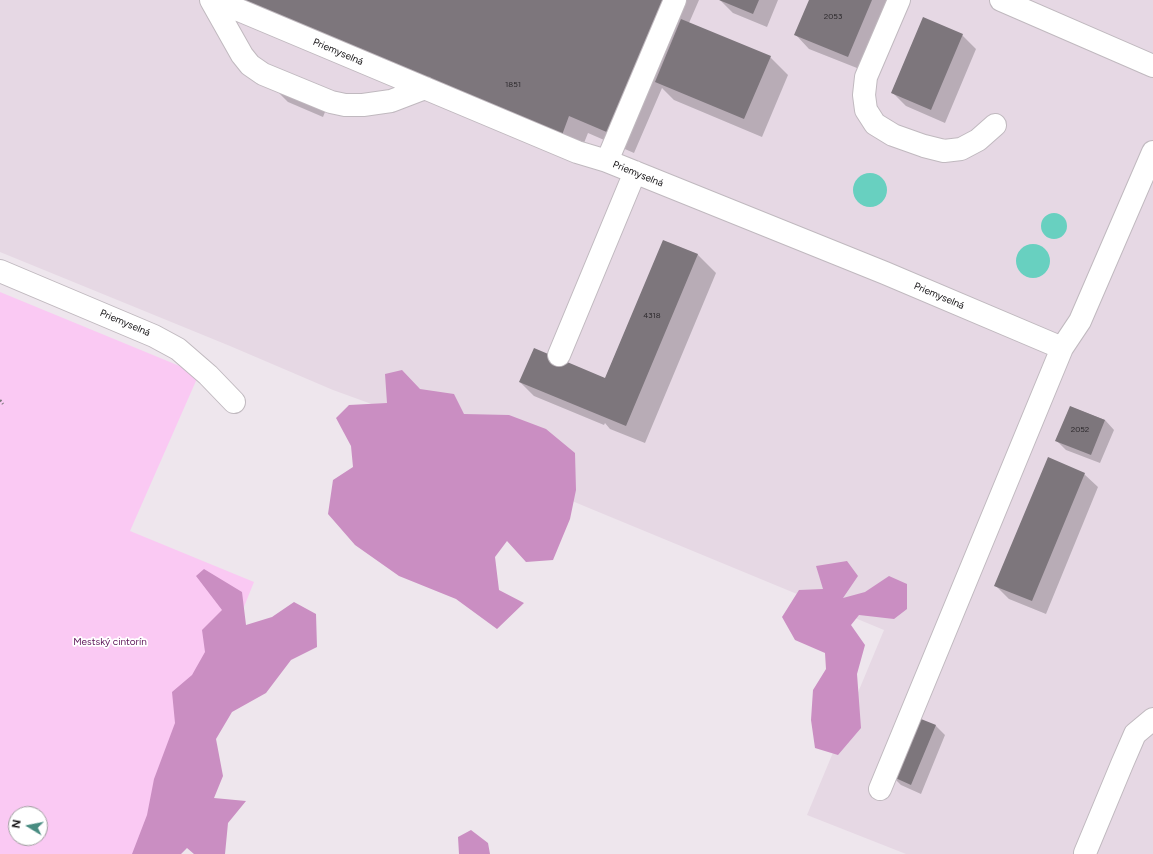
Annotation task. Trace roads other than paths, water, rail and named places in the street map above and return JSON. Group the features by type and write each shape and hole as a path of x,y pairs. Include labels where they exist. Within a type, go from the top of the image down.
{"street":[{"path":"211,0 242,55 250,65 263,74 331,102 346,105 363,105 391,101 424,88"},
{"name":"Priemyselná","path":"215,0 577,152 607,161 886,273 1062,348"},
{"path":"607,161 675,0"},
{"path":"899,0 866,77 864,95 866,110 875,124 893,135 924,146 944,150 961,149 978,140 995,125"},
{"path":"1001,0 1153,66"},
{"path":"880,789 1062,348 1080,321 1151,163"},
{"path":"559,355 635,172"},
{"name":"Priemyselná","path":"0,271 166,342 178,349 208,375 234,402"},
{"path":"1085,853 1135,734 1153,719"}],"park label":[{"name":"Mestský cintorín","path":"110,642"}]}
